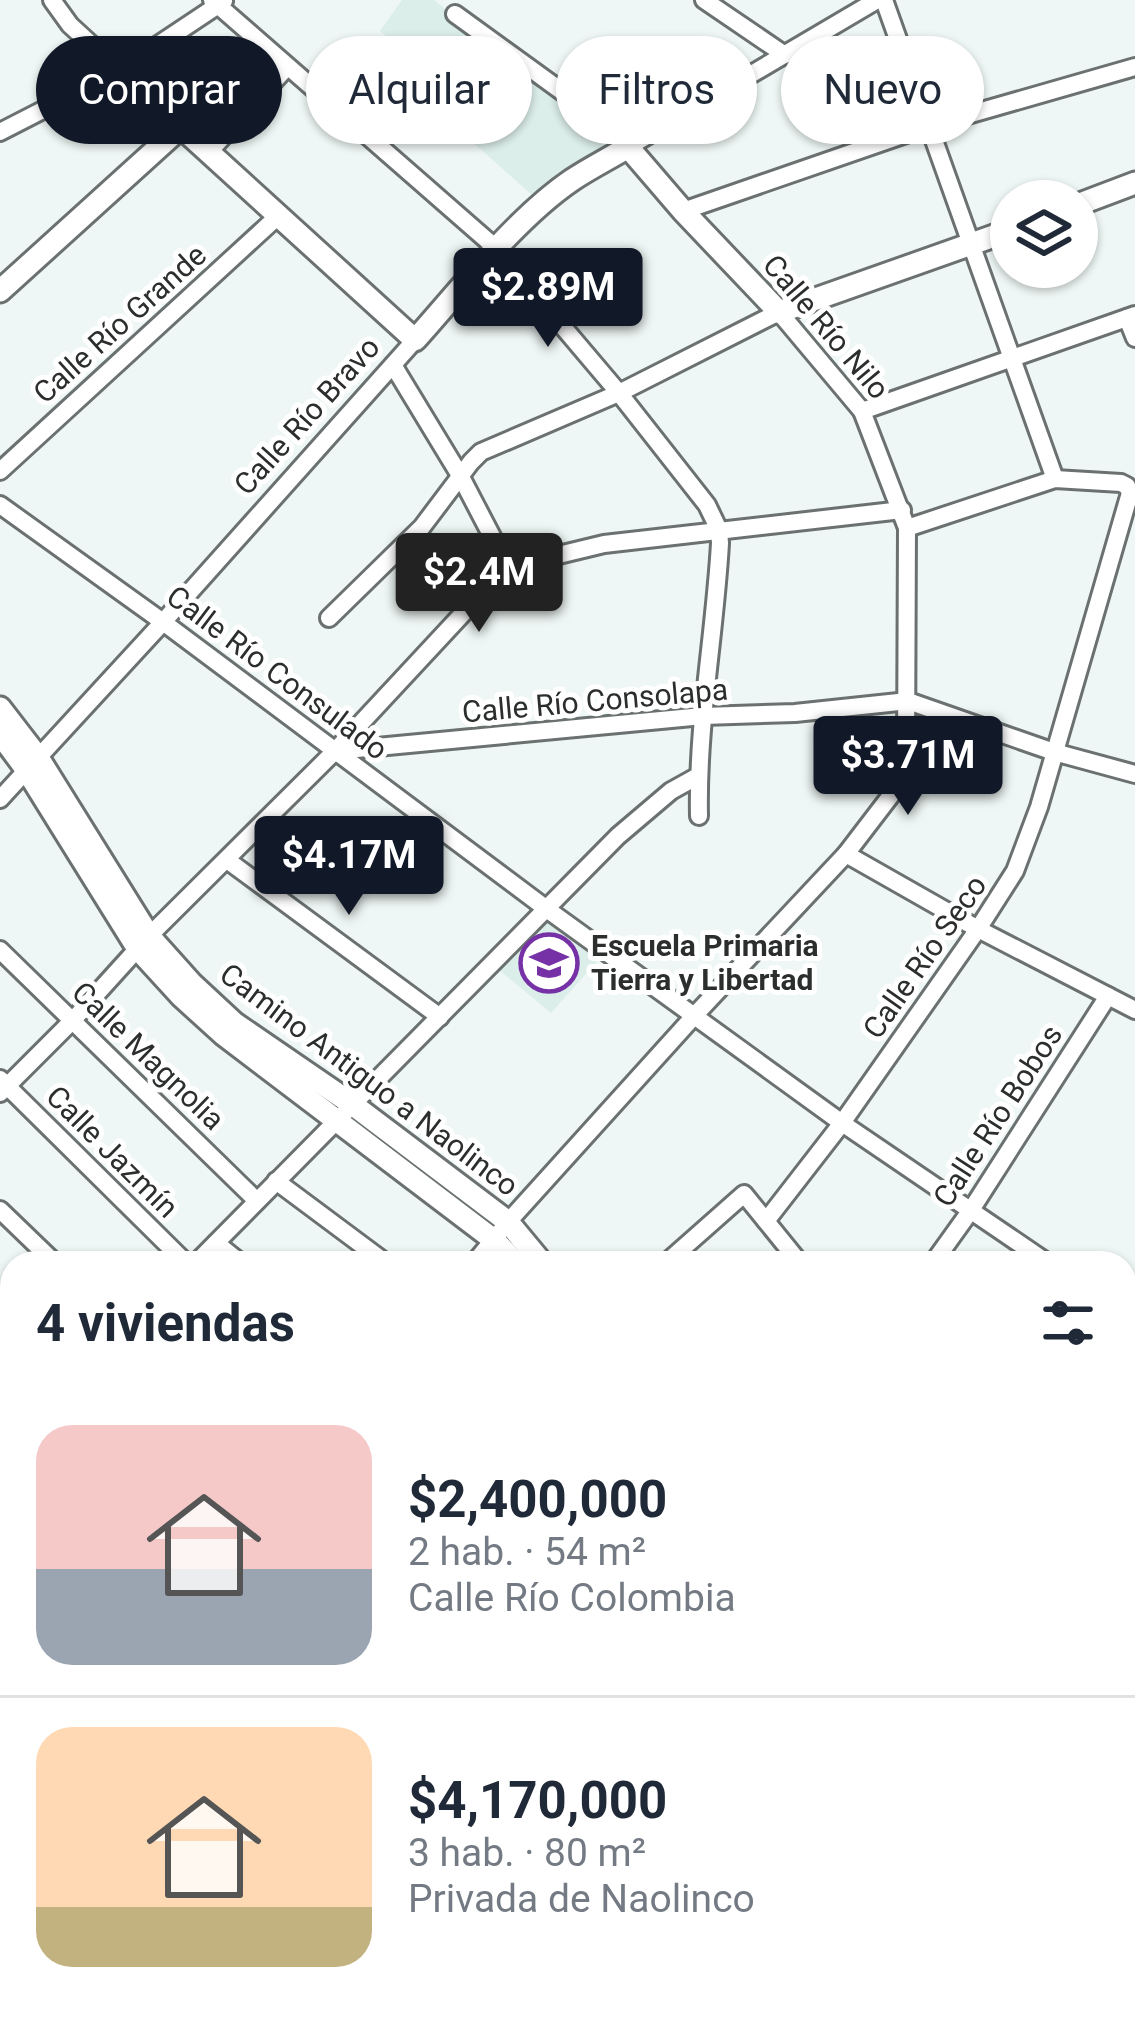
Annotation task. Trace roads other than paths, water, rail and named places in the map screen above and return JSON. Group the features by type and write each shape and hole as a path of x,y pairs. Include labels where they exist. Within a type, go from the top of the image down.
{"main road":[{"path":"0,291 162,144"},
{"path":"199,144 415,340"},
{"name":"Calle Río Nilo","path":"628,147 779,312"},
{"name":"Calle Río Bravo","path":"415,340 496,249 570,182 628,147"},
{"path":"1098,197 1135,183"},
{"path":"779,312 990,238"},
{"name":"Camino Antiguo a Naolinco","path":"0,708 181,995 224,1036 335,1121 501,1231 510,1251"},
{"name":"Camino Antiguo a Naolinco","path":"0,734 32,762"},
{"name":"Camino Antiguo a Naolinco","path":"144,942 234,1022 352,1104 527,1251"}],"street":[{"path":"52,0 82,36"},
{"path":"704,0 781,53"},
{"path":"841,0 858,11"},
{"path":"881,0 895,36"},
{"name":"Calle Río Bravo","path":"816,36 881,0"},
{"path":"169,36 218,2 496,249 707,505 719,530 719,558 698,776 699,816"},
{"path":"455,14 593,114 628,147"},
{"name":"Calle Río Bravo","path":"628,147 781,57"},
{"path":"208,153 287,67"},
{"path":"984,110 1135,67"},
{"path":"0,132 36,114"},
{"path":"683,211 877,144"},
{"path":"907,528 1055,479 935,144"},
{"name":"Calle Río Grande","path":"0,471 277,217"},
{"path":"329,618 422,527 471,462 494,445 619,393 779,312"},
{"name":"Calle Río Nilo","path":"485,1251 846,854 886,804 902,775 908,701 907,528 862,411 779,312"},
{"path":"862,411 1131,316 1135,338"},
{"name":"Calle Río Bravo","path":"0,799 415,340"},
{"path":"393,364 510,571"},
{"name":"Calle Río Seco","path":"766,1221 842,1123 978,929 1027,844 1127,533 1127,487 1055,479"},
{"name":"Calle Río Consulado","path":"0,505 842,1123 1030,1251"},
{"path":"2,1086 74,1020 481,594 510,571 604,544 902,510"},
{"name":"Calle Río Consolapa","path":"335,751 908,701 1054,752 1135,774"},
{"path":"208,1251 646,810 698,776"},
{"path":"846,854 1135,1010"},
{"path":"226,860 440,1017"},
{"name":"Calle Magnolia","path":"0,950 257,1201"},
{"name":"Calle Río Bobos","path":"941,1251 1108,996"},
{"name":"Calle Jazmín","path":"2,1086 174,1251"},
{"path":"276,1181 370,1251"},
{"path":"680,1251 744,1194 790,1251"},
{"path":"0,1210 43,1251"},
{"path":"216,1243 226,1251"}],"place":[{"name":"Escuela Primaria Tierra y Libertad","path":"549,963"}]}
